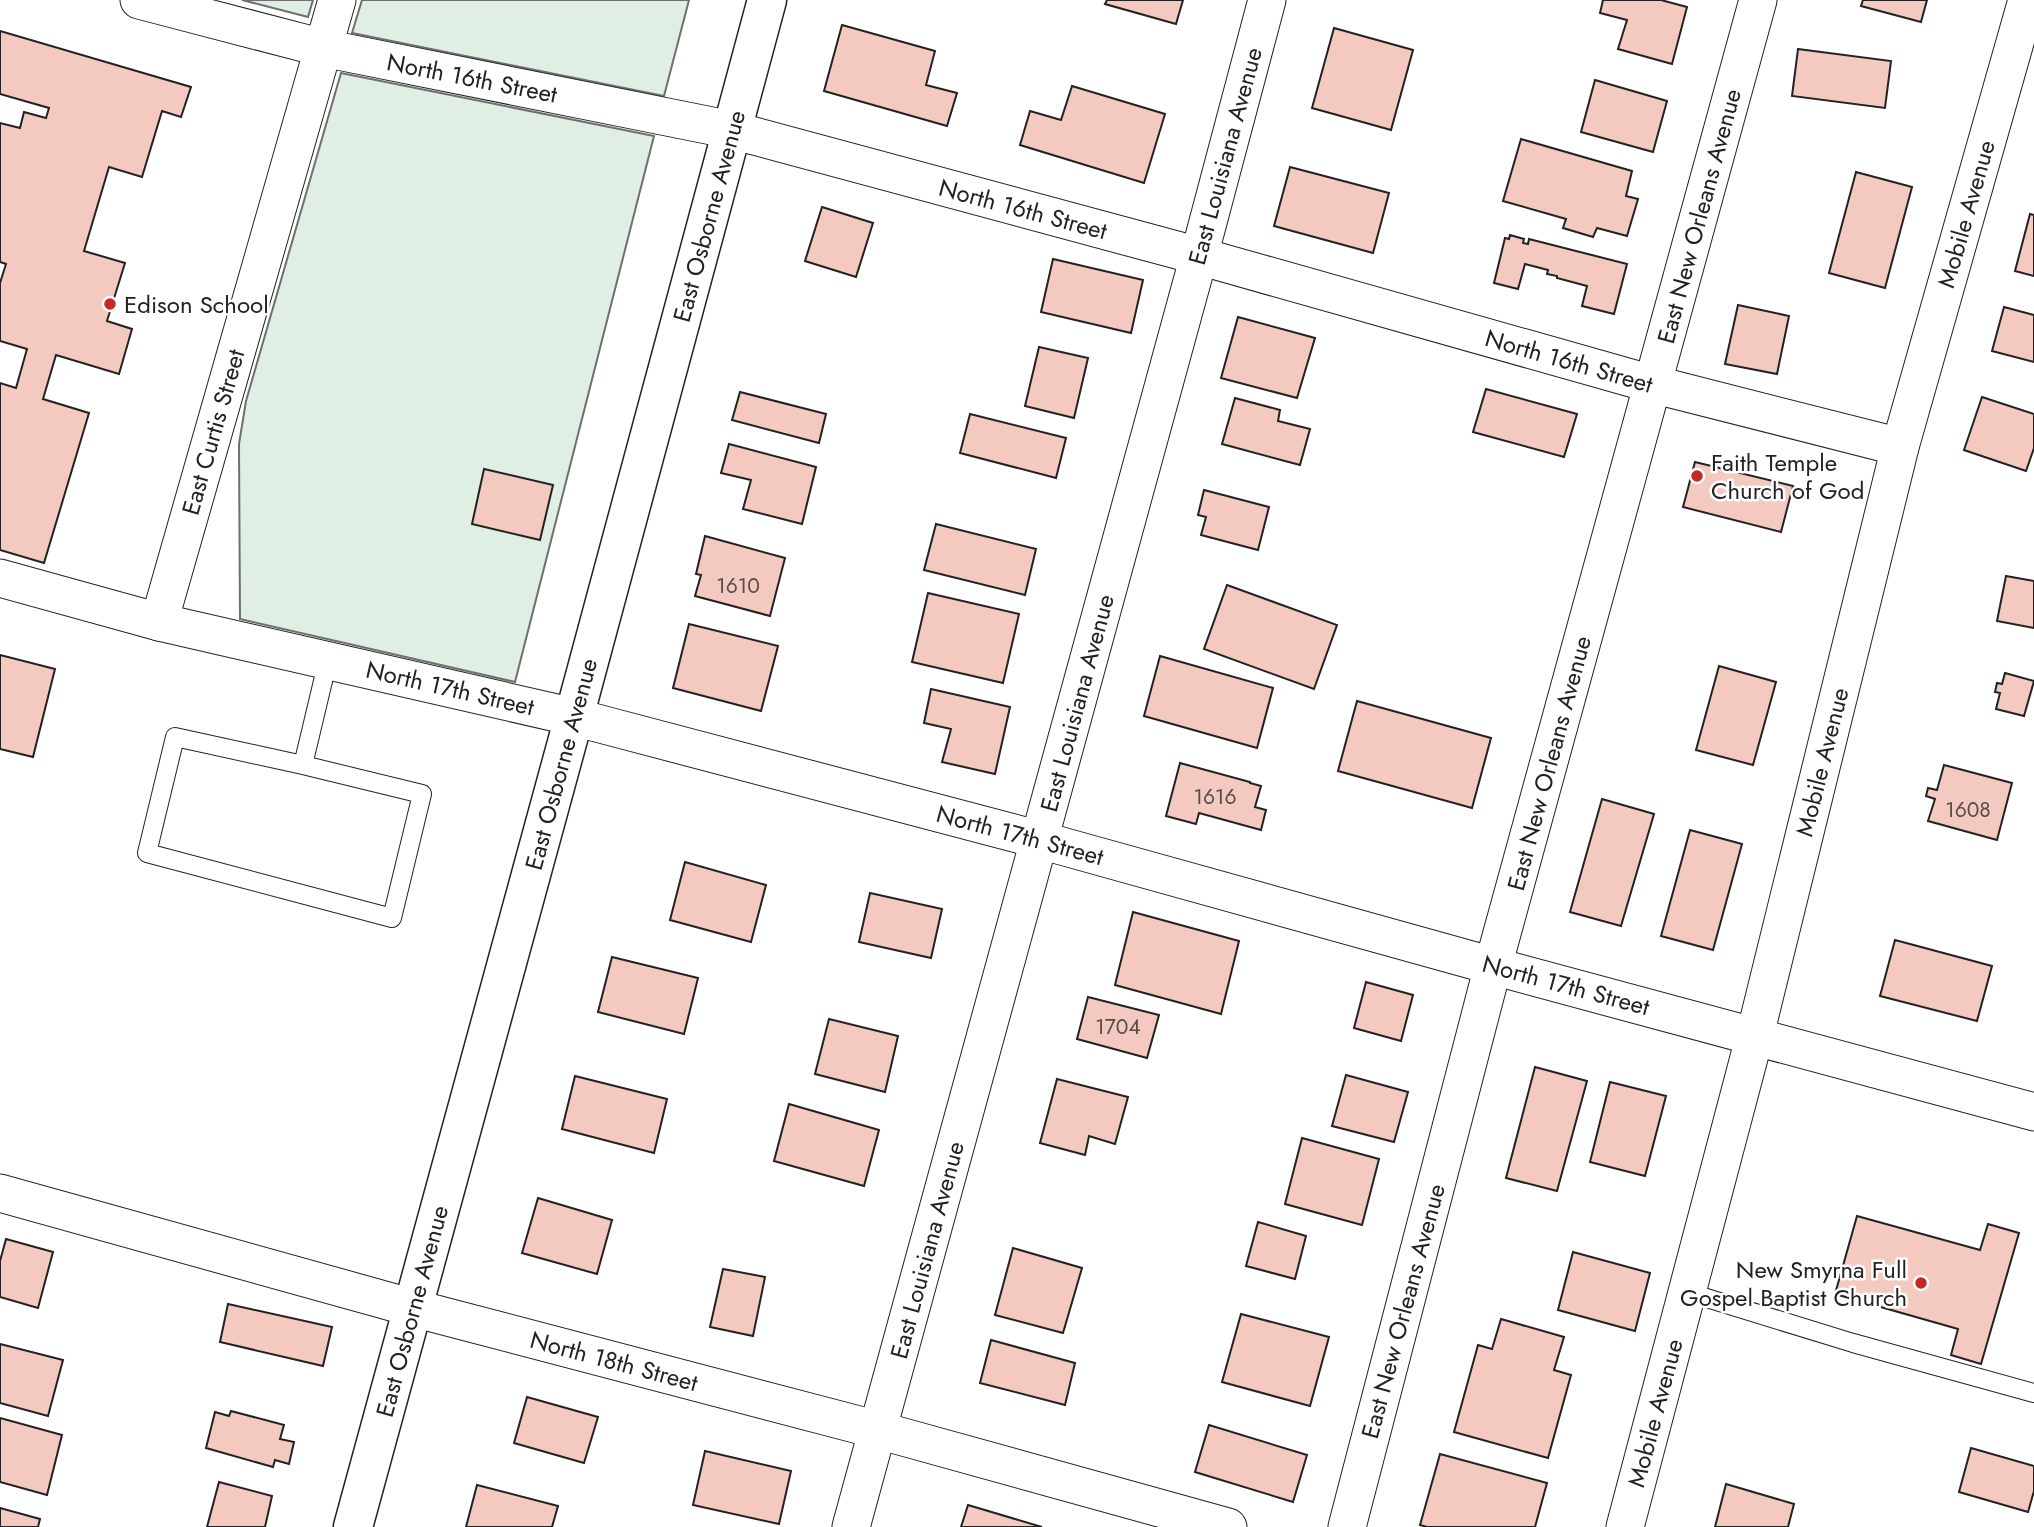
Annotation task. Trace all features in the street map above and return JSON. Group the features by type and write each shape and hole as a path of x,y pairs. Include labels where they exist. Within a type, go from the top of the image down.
{"street":[{"name":"North 16th Street","path":"139,0 323,48 732,130 1199,256 1652,384 1900,447"},
{"name":"East Curtis Street","path":"159,622 337,0"},
{"name":"East Osborne Avenue","path":"353,1527 767,0"},
{"name":"East Louisiana Avenue","path":"850,1527 1040,840 1267,0"},
{"name":"East New Orleans Avenue","path":"1347,1527 1493,966 1758,0"},
{"name":"Mobile Avenue","path":"1625,1527 1755,1035 1900,447 2027,0"},
{"name":"North 17th Street","path":"0,578 159,622 574,717 1040,840 2034,1112"},
{"name":"North 18th Street","path":"0,1193 413,1308 878,1430 1228,1527"}],"lane":[{"path":"303,765 328,660"},
{"path":"175,737 303,765 422,794 392,918 147,853 175,737"},
{"path":"1687,1292 1853,1343 2034,1393"}],"green space":[{"path":"242,0 313,0 308,17"},
{"path":"362,0 689,0 664,96 352,33"},
{"path":"341,73 654,136 515,682 240,619 239,444 246,401"}],"building":[{"path":"1107,0 1183,0 1176,24 1105,4"},
{"path":"1603,0 1661,0 1687,7 1672,64 1618,49 1627,20 1600,13"},
{"path":"1863,0 1927,0 1921,22 1861,6"},
{"path":"842,25 935,51 926,85 957,93 947,126 824,91"},
{"path":"1334,28 1413,50 1391,130 1312,108"},
{"path":"0,31 191,87 181,117 162,111 142,177 109,167 84,251 125,263 107,321 132,329 119,374 56,355 43,399 89,413 44,563 0,550 0,383 16,388 27,349 0,341 0,283 6,264 0,262 0,123 20,128 24,112 46,118 49,108 0,94"},
{"path":"1798,49 1891,61 1885,108 1792,96"},
{"path":"1595,80 1667,101 1653,152 1581,132"},
{"path":"1072,86 1165,114 1144,183 1020,145 1030,111 1061,120"},
{"path":"1521,139 1632,171 1626,196 1638,199 1627,236 1597,228 1593,237 1563,228 1566,219 1503,201"},
{"path":"1290,167 1389,193 1373,253 1274,226"},
{"path":"1856,172 1912,187 1885,288 1829,273"},
{"path":"822,207 873,223 856,277 805,261"},
{"path":"2030,214 2034,215 2034,276 2015,271"},
{"path":"1510,235 1524,239 1523,243 1528,244 1529,239 1627,264 1614,314 1582,306 1587,286 1557,278 1547,274 1548,270 1525,264 1518,289 1494,283 1505,238 1509,239"},
{"path":"1053,259 1143,280 1131,333 1041,312"},
{"path":"1738,305 1789,316 1777,374 1725,364"},
{"path":"2004,307 2034,315 2034,362 1992,351"},
{"path":"1238,317 1315,338 1297,398 1221,378"},
{"path":"1039,347 1088,358 1074,418 1025,406"},
{"path":"1486,389 1577,414 1564,457 1473,432"},
{"path":"740,392 826,414 819,443 732,420"},
{"path":"1982,397 2034,414 2034,448 2026,471 1964,450"},
{"path":"1235,398 1280,410 1278,421 1310,429 1300,465 1222,444"},
{"path":"970,414 1066,438 1056,478 960,453"},
{"path":"729,444 816,467 802,524 743,509 751,480 721,473"},
{"path":"1695,462 1793,486 1781,532 1683,507"},
{"path":"484,469 553,485 540,540 472,524"},
{"path":"1204,490 1269,507 1258,550 1201,535 1206,517 1198,515"},
{"path":"936,524 1036,549 1025,595 924,570"},
{"path":"705,536 785,558 770,616 695,596 701,575 696,574"},
{"path":"2006,576 2034,581 2034,628 1997,621"},
{"path":"1227,585 1337,625 1314,689 1204,649"},
{"path":"928,593 1019,614 1003,683 912,662"},
{"path":"689,624 778,646 761,711 673,688"},
{"path":"0,655 55,669 33,757 0,749"},
{"path":"1160,656 1273,688 1257,748 1144,716"},
{"path":"1719,666 1776,682 1753,765 1696,750"},
{"path":"2005,673 2034,681 2024,716 1996,709 2000,693 1995,692 1997,683 2002,684"},
{"path":"931,689 1010,707 995,774 942,762 951,729 924,723"},
{"path":"1357,701 1491,738 1472,808 1338,771"},
{"path":"1180,763 1261,786 1255,807 1266,810 1261,830 1199,813 1196,824 1166,816"},
{"path":"1944,765 2012,783 1997,840 1928,821 1935,799 1926,796 1928,788 1937,790"},
{"path":"1602,799 1654,814 1621,926 1570,912"},
{"path":"1690,830 1742,844 1713,950 1661,936"},
{"path":"685,862 766,885 751,942 670,920"},
{"path":"870,893 942,909 931,958 859,942"},
{"path":"1133,912 1239,941 1221,1014 1115,985"},
{"path":"1895,940 1992,966 1977,1021 1880,996"},
{"path":"612,957 698,978 684,1034 598,1012"},
{"path":"1366,982 1413,995 1401,1041 1354,1028"},
{"path":"1088,997 1159,1015 1147,1058 1077,1039"},
{"path":"829,1019 898,1036 885,1092 815,1074"},
{"path":"1535,1067 1587,1081 1557,1191 1506,1178"},
{"path":"1346,1075 1408,1092 1394,1142 1332,1126"},
{"path":"575,1076 667,1099 654,1153 562,1129"},
{"path":"1057,1079 1128,1097 1115,1144 1089,1136 1085,1155 1040,1143"},
{"path":"1610,1082 1666,1096 1645,1176 1590,1162"},
{"path":"789,1104 879,1130 864,1186 774,1161"},
{"path":"1302,1138 1379,1159 1362,1225 1285,1204"},
{"path":"538,1198 612,1220 597,1274 522,1253"},
{"path":"1857,1216 1980,1250 1988,1224 2019,1233 1981,1364 1951,1355 1958,1329 1835,1294"},
{"path":"1258,1222 1306,1236 1295,1279 1246,1266"},
{"path":"6,1239 53,1252 38,1308 0,1297 0,1261"},
{"path":"1013,1248 1082,1268 1063,1333 995,1315"},
{"path":"1573,1252 1650,1273 1635,1331 1558,1310"},
{"path":"723,1269 765,1277 753,1336 710,1327"},
{"path":"228,1304 332,1327 323,1366 220,1342"},
{"path":"1241,1314 1329,1337 1310,1406 1222,1382"},
{"path":"1501,1319 1564,1337 1554,1370 1571,1375 1548,1458 1454,1432 1478,1345 1492,1349"},
{"path":"991,1340 1075,1363 1065,1405 980,1383"},
{"path":"0,1344 63,1360 48,1416 0,1403"},
{"path":"527,1397 598,1417 584,1463 514,1443"},
{"path":"231,1411 284,1425 280,1439 294,1442 289,1464 275,1460 273,1467 206,1448 215,1412 229,1416"},
{"path":"0,1418 62,1435 47,1495 0,1482"},
{"path":"1209,1425 1307,1455 1293,1502 1195,1472"},
{"path":"1971,1448 2034,1466 2034,1491 2028,1512 1959,1492"},
{"path":"705,1451 791,1471 779,1524 693,1505"},
{"path":"1440,1454 1547,1483 1535,1527 1420,1525"},
{"path":"219,1482 272,1496 265,1527 207,1527"},
{"path":"1726,1484 1794,1504 1788,1527 1715,1527"},
{"path":"477,1485 558,1506 552,1527 466,1527"},
{"path":"968,1505 1042,1527 961,1527"},
{"path":"0,1508 40,1519 38,1527 0,1527"}],"place":[{"name":"Edison School","path":"110,304"},
{"name":"Faith Temple Church of God","path":"1697,476"},
{"name":"New Smyrna Full Gospel Baptist Church","path":"1921,1283"}]}
